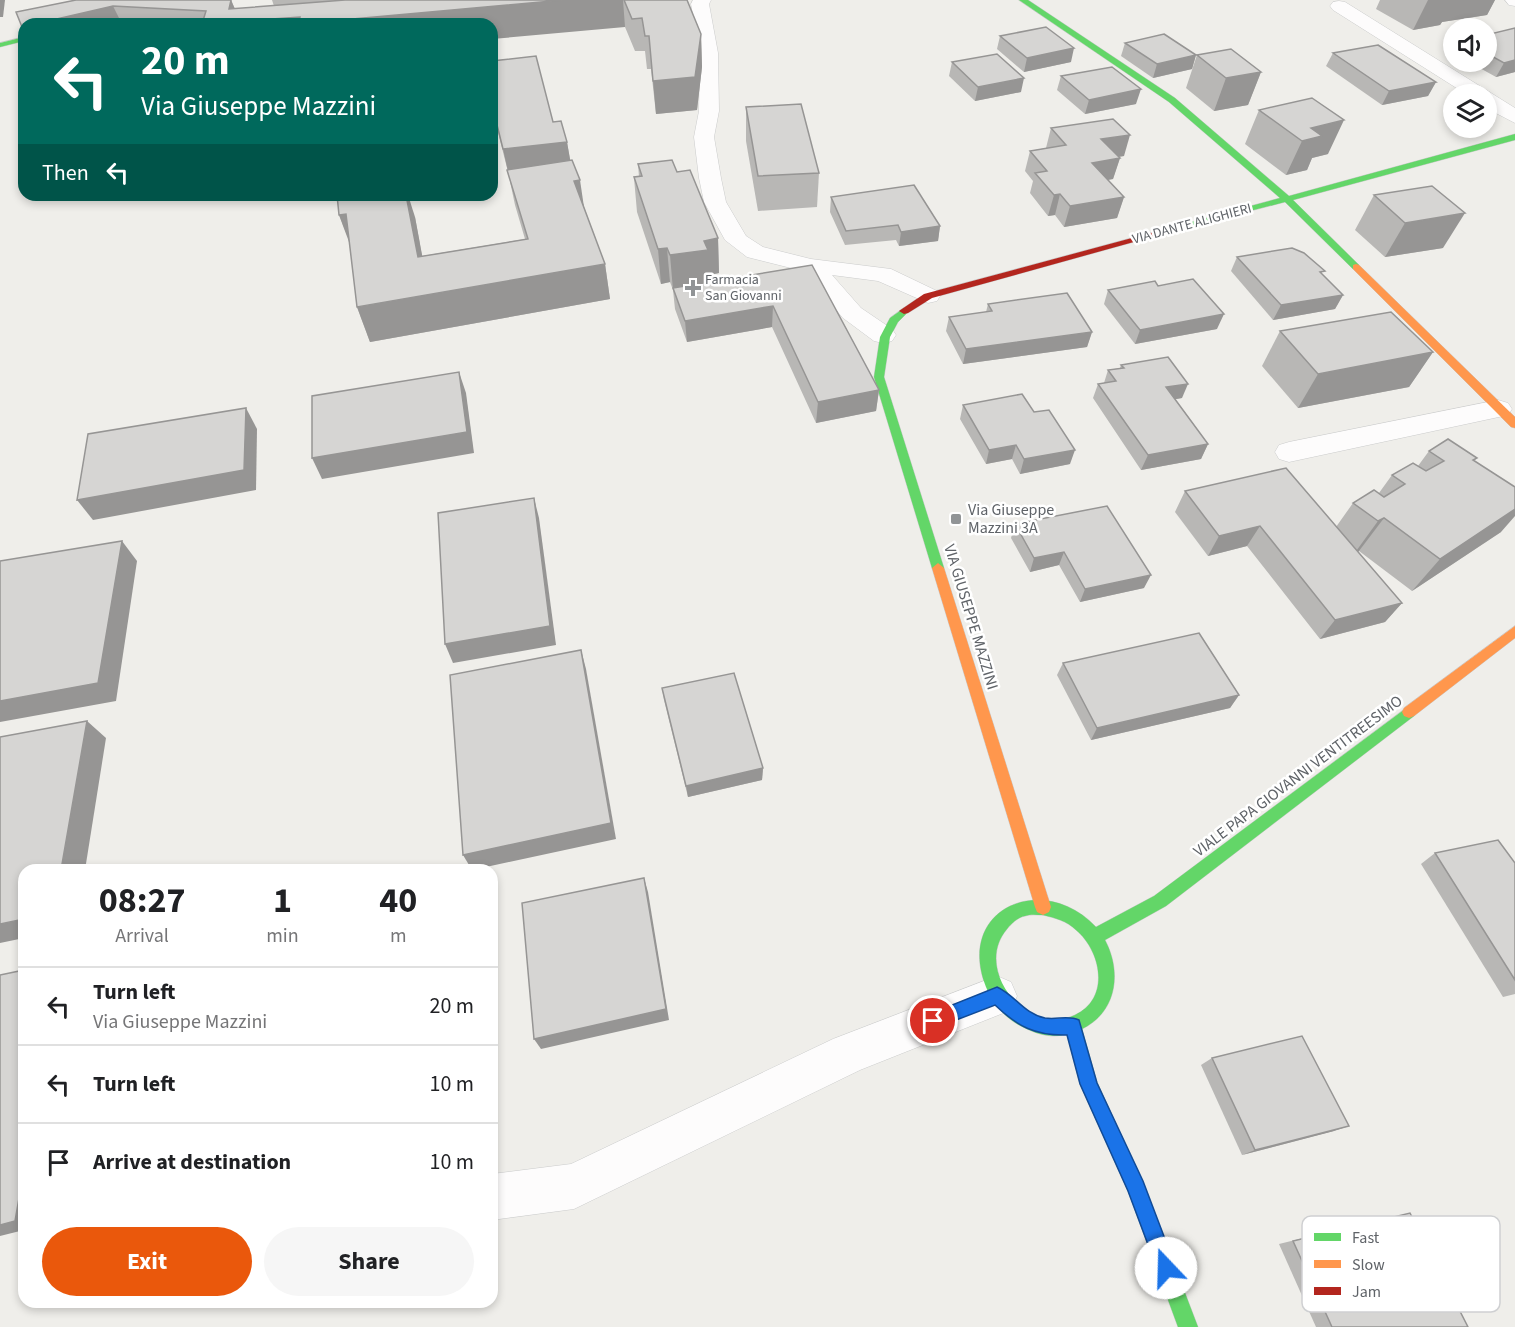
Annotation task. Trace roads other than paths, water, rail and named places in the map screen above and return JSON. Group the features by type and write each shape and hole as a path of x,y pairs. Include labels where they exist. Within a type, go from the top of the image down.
{"street":[{"path":"702,0 700,4 710,53 709,111 704,137 715,202 737,240 755,252 811,266 883,274 928,296"},
{"path":"1023,0 1172,100 1287,199 1506,417"},
{"path":"1339,6 1463,84"},
{"path":"0,45 18,40"},
{"path":"1497,106 1515,117"},
{"name":"VIA DANTE ALIGHIERI","path":"883,335 899,313 928,296 1515,137"},
{"path":"811,266 852,313 883,335"},
{"name":"VIA GIUSEPPE MAZZINI","path":"883,335 879,377 1043,907"},
{"path":"1289,452 1506,417"},
{"name":"VIALE PAPA GIOVANNI VENTITREESIMO","path":"1094,937 1160,901 1515,630"},
{"path":"1043,907 1066,914 1087,928 1094,937 1102,949 1109,973 1106,996 1094,1014 1073,1026 1046,1027 1018,1016 997,996 986,970 986,944 997,923 1018,910 1043,907"},
{"path":"498,1196 574,1186 848,1054 997,996"},
{"path":"1073,1026 1089,1084 1136,1188 1188,1327"}],"place":[{"name":"Farmacia San Giovanni","path":"693,288"},
{"name":"Via Giuseppe Mazzini 3A","path":"956,519"}]}
